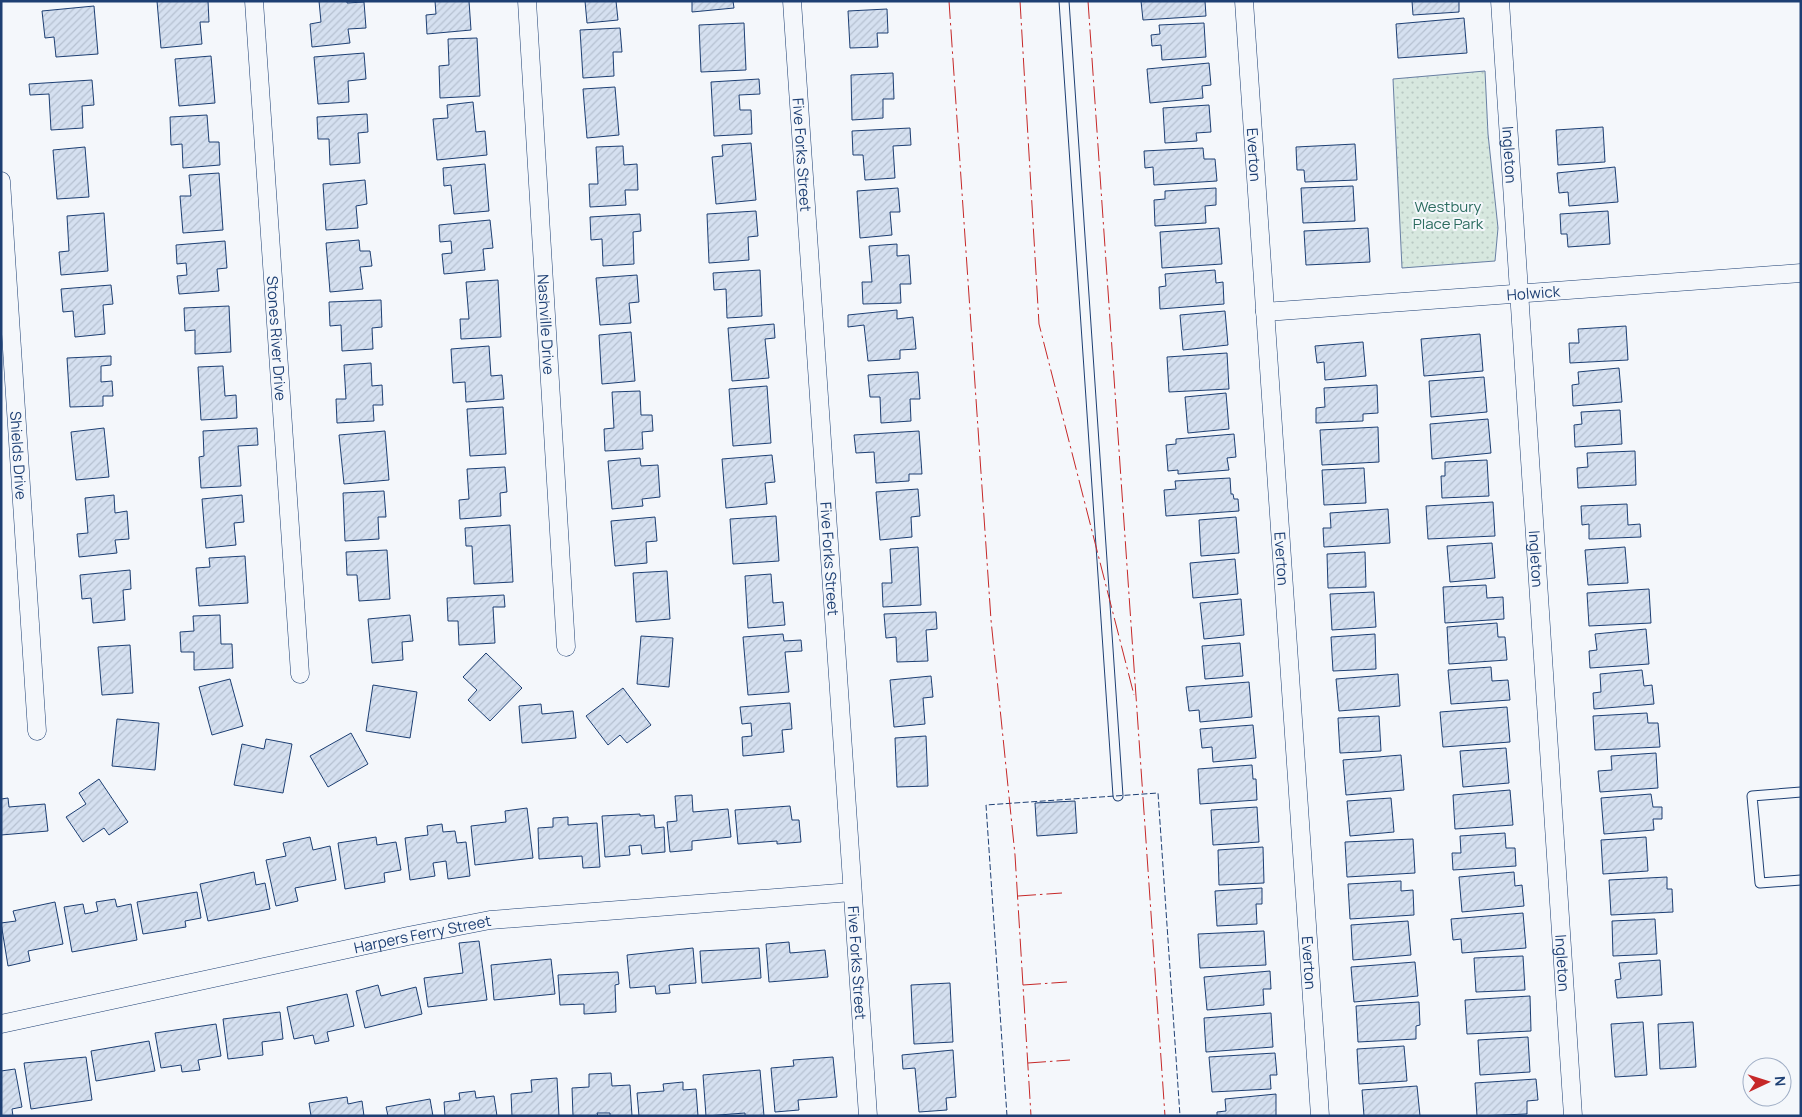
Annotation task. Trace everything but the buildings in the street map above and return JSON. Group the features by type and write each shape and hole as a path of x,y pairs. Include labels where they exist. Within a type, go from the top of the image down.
{"street":[{"name":"Stones River Drive","path":"254,1 300,674"},
{"name":"Nashville Drive","path":"526,1 566,648"},
{"name":"Five Forks Street","path":"792,1 868,1116"},
{"name":"Everton","path":"1244,1 1320,1116"},
{"name":"Ingleton","path":"1500,1 1573,1116"},
{"name":"Shields Drive","path":"1,181 37,731"},
{"name":"Holwick","path":"1266,312 1801,273"},
{"name":"Harpers Ferry Street","path":"1,1024 490,920 852,892"}],"lane":[{"path":"1064,1 1118,796"},
{"path":"1801,792 1752,796 1760,883 1801,880"}],"green space":[{"name":"Westbury Place Park","path":"1485,71 1488,134 1498,228 1495,261 1402,268 1393,79"}],"fence":[{"path":"1007,1116 986,805 1158,793 1180,1116"}],"power":[{"path":"949,1 991,620 1015,855 1031,1116"},
{"path":"1020,1 1039,324 1134,695"},
{"path":"1088,1 1165,1116"},
{"path":"1018,896 1062,893"},
{"path":"1023,985 1067,982"},
{"path":"1028,1063 1070,1060"}]}
